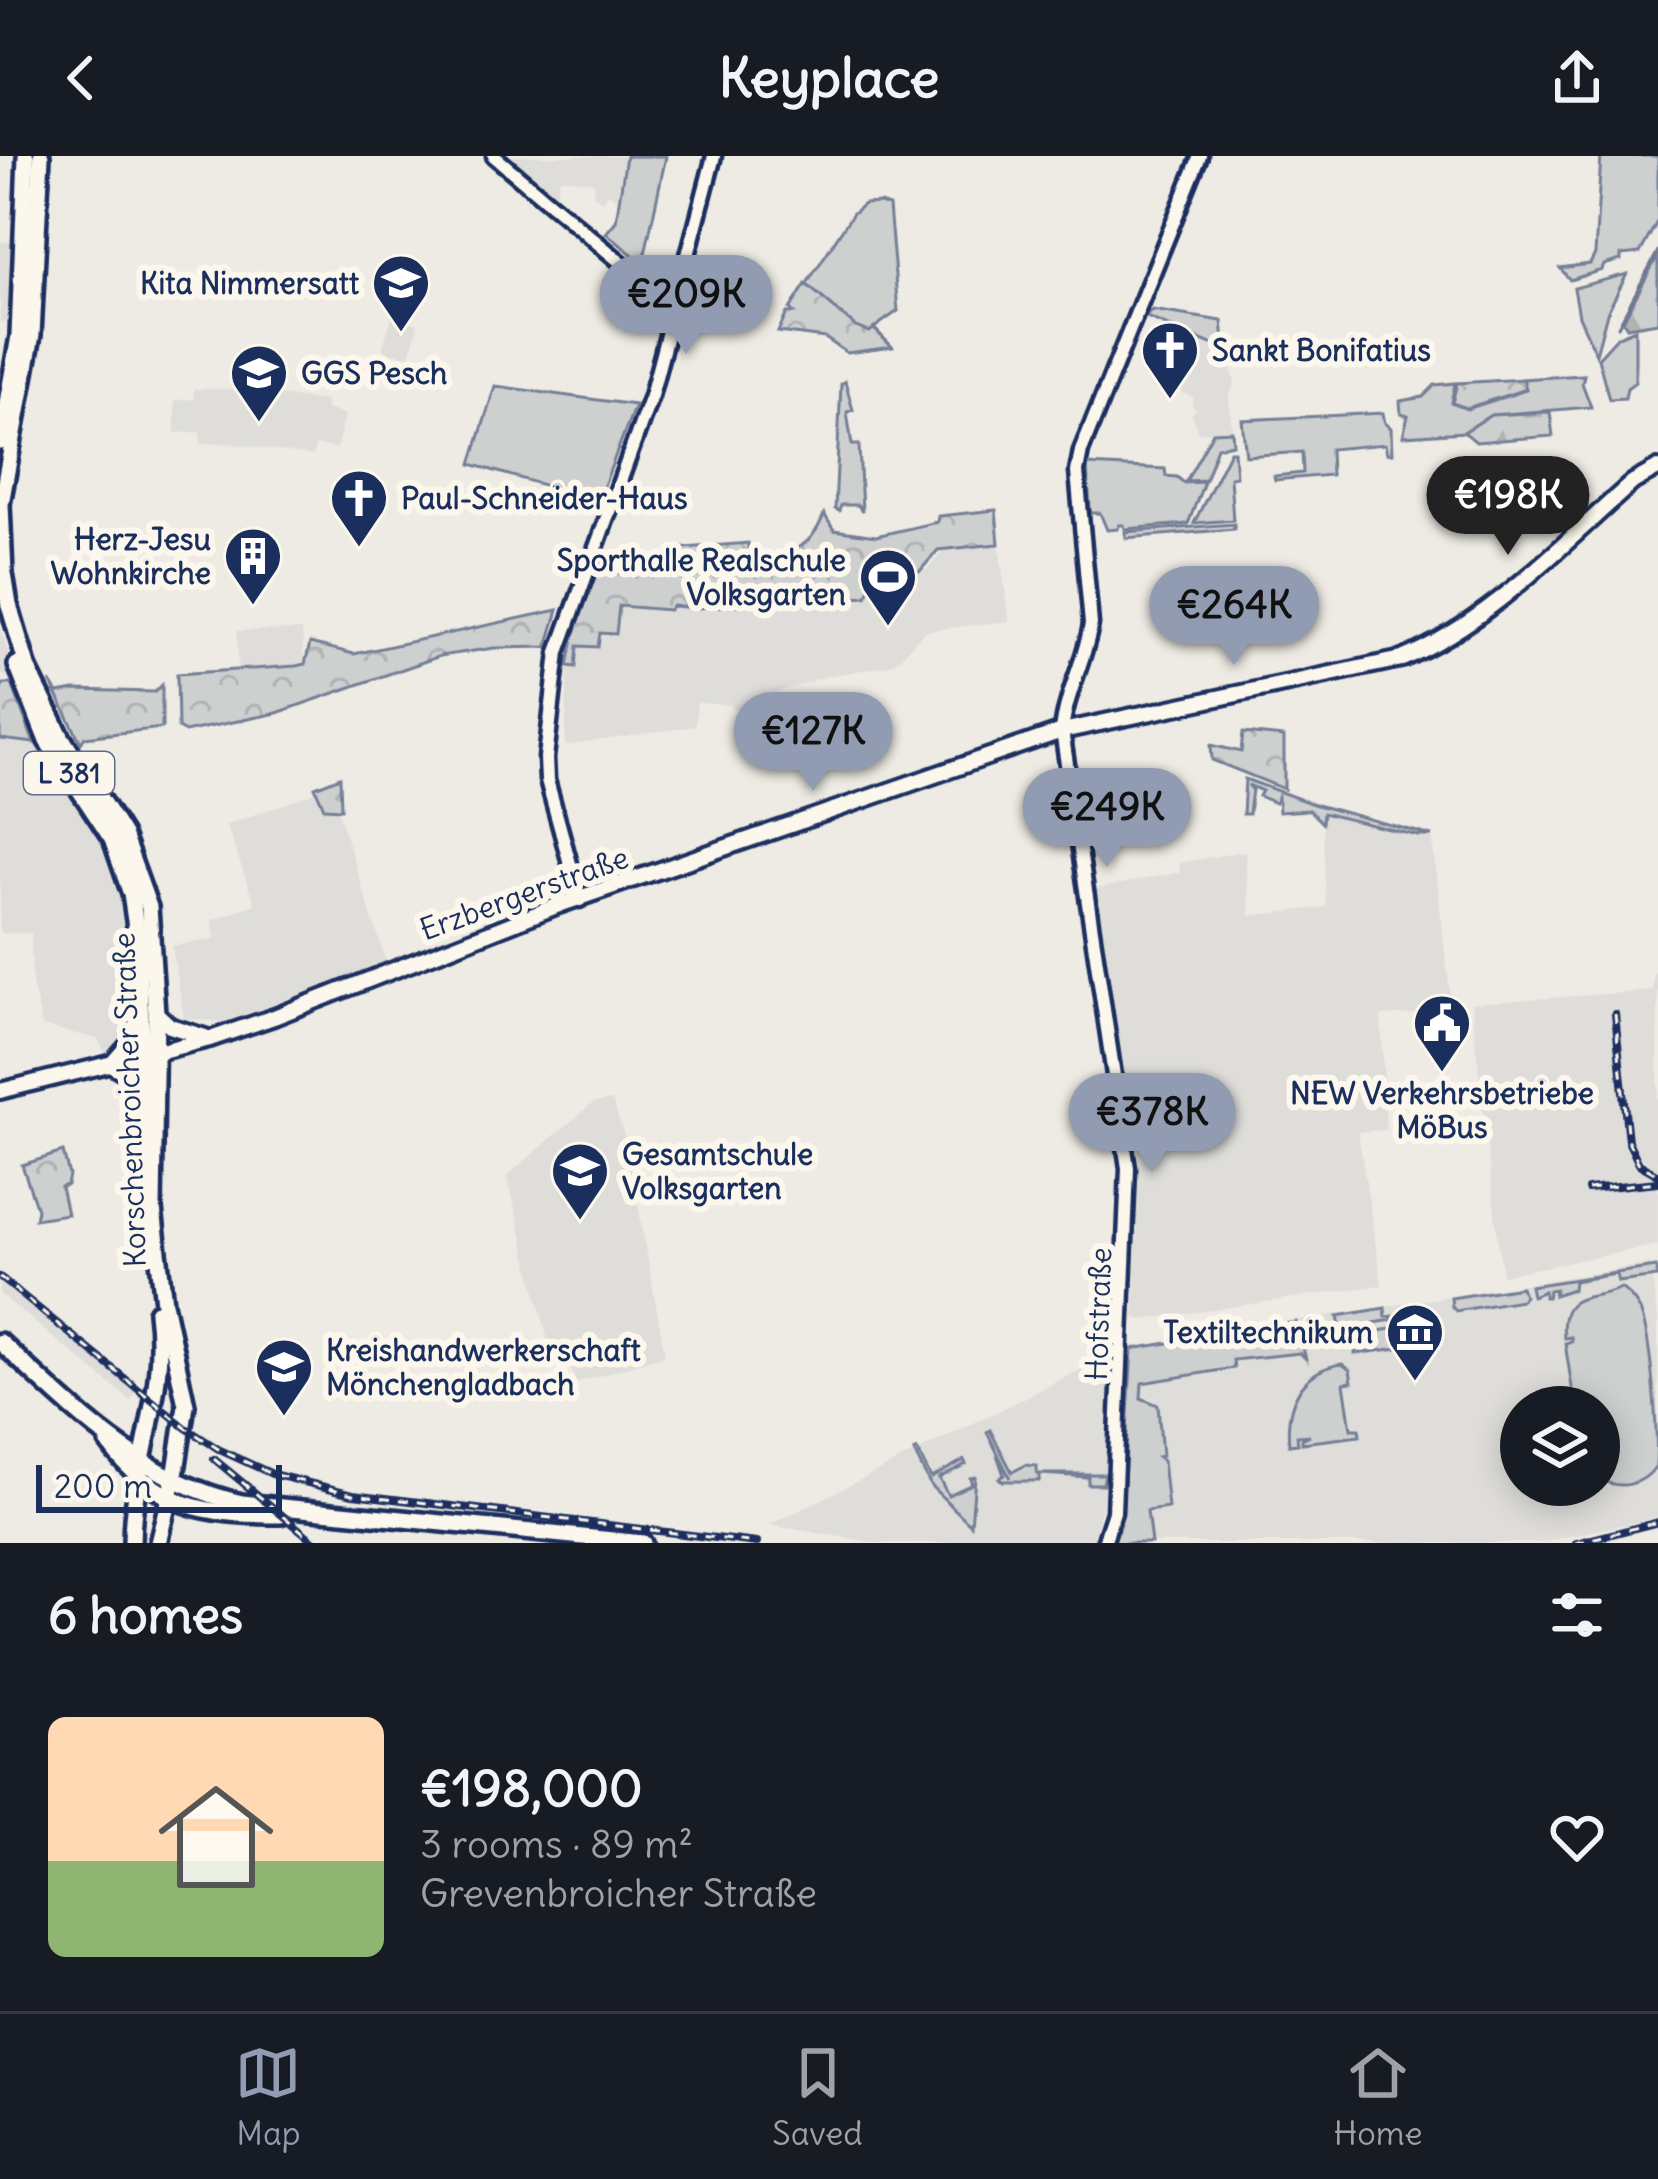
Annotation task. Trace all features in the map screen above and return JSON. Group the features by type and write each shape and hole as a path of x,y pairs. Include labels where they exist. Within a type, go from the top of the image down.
{"main road":[{"name":"Korschenbroicher Straße","path":"0,442 18,337 26,156"},
{"name":"Korschenbroicher Straße","path":"41,156 1,504 9,605 28,669 46,707 122,835 146,891 153,932 148,1013 153,1209 164,1303 186,1405 168,1499"},
{"name":"Erzbergerstraße","path":"0,1091 210,1039 580,900 1062,731 1402,659 1498,599 1654,469"},
{"name":"Korschenbroicher Straße","path":"0,610 47,741 95,809 126,877 148,1013"},
{"path":"144,1092 110,1064 125,1050 148,1013 176,1029 210,1039"},
{"name":"Korschenbroicher Straße","path":"147,1474 147,1439 162,1358 145,1212 144,1092 149,1055"},
{"path":"0,1342 147,1474 168,1499 212,1513 293,1515 552,1543"},
{"path":"147,1474 242,1503 643,1543"},
{"path":"147,1474 164,1518"},
{"path":"129,1541 147,1474"},
{"name":"L 381","path":"158,1543 168,1499"}],"street":[{"path":"494,156 674,307"},
{"path":"580,900 548,780 546,754 558,652 639,432 714,156"},
{"path":"1062,731 1091,624 1077,472 1082,451 1200,156"},
{"path":"0,367 6,379 2,432"},
{"name":"Hofstraße","path":"1062,731 1128,1168 1114,1512 1104,1543"}],"shaded area":[{"path":"509,156 624,156 617,199 608,193 602,201 593,195 594,182 560,178 556,194"},
{"path":"0,242 13,242 10,319 0,323"},
{"name":"Kita Nimmersatt","path":"392,317 418,324 410,356 385,352"},
{"path":"1194,337 1225,350 1235,383 1229,396 1232,431 1198,432 1192,414 1194,398 1172,386"},
{"name":"GGS Pesch","path":"194,389 326,401 326,409 345,415 337,448 315,445 313,456 227,443 201,444 200,432 175,433 175,400 194,399"},
{"path":"999,544 1009,621 925,631 887,666 827,676 746,703 736,713 731,705 697,703 695,726 565,746 568,666 576,667 578,646 598,647 599,633 617,634 619,606 669,610 672,606 866,596 873,582 889,572 926,570 943,551"},
{"path":"0,628 39,741 109,850 130,926 136,962 124,1040 104,1052 98,1039 42,1026 32,983 31,933 0,933 0,740 35,743 9,676 0,675"},
{"path":"302,630 304,665 238,672 237,631"},
{"path":"330,787 387,964 223,1022 184,1018 172,946 215,939 212,920 255,904 226,825"},
{"path":"1322,813 1418,837 1432,836 1452,1012 1381,1016 1386,1130 1358,1132 1382,1285 1142,1320 1134,1317 1139,1138 1131,1126 1096,889 1180,872 1179,863 1245,851 1250,916 1326,907"},
{"path":"1658,972 1658,1245 1502,1275 1471,1003 1653,991 1653,973"},
{"name":"Gesamtschule Volksgarten","path":"612,1100 627,1143 665,1355 576,1383 562,1342 549,1344 507,1176 593,1103"},
{"path":"1650,1264 1658,1320 1658,1517 1540,1543 1114,1543 1121,1514 1132,1347"},
{"path":"0,1272 139,1388 131,1401 0,1294"},
{"path":"1112,1354 1104,1498 1093,1543 876,1543 770,1525"}],"green space":[{"path":"626,156 666,156 643,263 606,233 616,221"},
{"path":"1601,156 1658,156 1658,220 1640,253 1621,255 1621,260 1602,270 1570,280 1560,268 1590,264 1595,254"},
{"path":"864,204 889,206 898,311 874,328 892,347 847,353 800,294 853,213"},
{"path":"1658,255 1658,322 1627,327 1623,321"},
{"path":"1627,274 1607,313 1596,354 1579,316 1574,288"},
{"path":"806,284 856,327 874,329 892,347 847,353 825,338 778,332 787,313 794,313 790,309"},
{"path":"1152,310 1222,321 1225,350 1144,316"},
{"path":"1635,329 1635,382 1627,388 1625,398 1609,399 1598,358 1618,336"},
{"path":"1584,375 1582,383 1591,407 1491,415 1464,432 1403,436 1408,416 1401,414 1400,401 1423,397 1435,385 1455,383 1451,403 1467,409 1526,390 1523,379"},
{"path":"1523,379 1526,389 1467,408 1452,403 1457,383"},
{"path":"845,381 853,410 847,412 852,445 859,445 862,512 858,505 835,509 841,384"},
{"path":"495,386 635,405 598,501 471,464"},
{"path":"1550,412 1553,436 1476,442 1464,432 1491,415"},
{"path":"1383,413 1391,428 1392,453 1387,453 1385,444 1330,449 1331,475 1275,480 1274,476 1303,473 1302,452 1246,456 1242,420"},
{"path":"1232,431 1233,444 1217,447 1205,480 1186,481 1213,432"},
{"path":"1234,451 1236,476 1230,477 1233,520 1194,523"},
{"path":"1087,465 1165,469 1166,476 1184,483 1204,482 1188,524 1125,529 1119,525 1107,530 1100,513 1091,513"},
{"path":"996,510 999,544 938,550 920,571 882,577 866,596 672,606 669,610 619,606 616,634 600,633 598,647 578,646 576,667 568,666 575,627 600,565 620,573 635,565 673,564 673,549 748,543 748,559 785,553 812,537 824,514 834,530 876,536 937,522 938,516"},
{"path":"1234,524 1234,529 1126,538 1125,532"},
{"path":"558,610 547,647 440,656 277,713 185,732 178,728 177,674 296,666 305,664 310,643 354,654"},
{"path":"50,681 58,693 155,692 162,685 162,728 85,737 81,743"},
{"path":"4,684 12,684 34,743 0,739"},
{"path":"1243,733 1284,737 1284,789 1212,760 1211,745 1241,752"},
{"path":"340,777 341,809 324,808 315,787"},
{"path":"1245,779 1313,804 1432,836 1323,813 1322,823 1309,810 1279,812 1278,797 1275,803 1248,785 1252,789 1249,814 1243,814"},
{"path":"63,1152 69,1175 67,1185 61,1187 67,1214 35,1219 37,1209 22,1165"},
{"path":"1656,1267 1657,1277 1618,1282 1616,1274 1574,1281 1573,1289 1554,1295 1555,1289 1549,1290 1547,1297 1544,1291 1532,1296 1530,1286"},
{"path":"1521,1287 1521,1300 1456,1311 1452,1307 1451,1298"},
{"path":"1621,1288 1640,1310 1653,1388 1656,1466 1637,1482 1623,1485 1620,1386 1572,1386 1565,1343 1572,1341 1564,1338 1566,1311 1572,1304"},
{"path":"1385,1308 1386,1317 1393,1316 1392,1320 1355,1330 1344,1350 1338,1316"},
{"path":"1296,1322 1306,1359 1300,1353 1233,1360 1234,1368 1142,1383 1141,1398 1158,1405 1162,1456 1158,1457 1163,1461 1168,1508 1147,1511 1151,1543 1114,1543 1122,1514 1132,1349"},
{"path":"1396,1328 1399,1348 1355,1354 1361,1334"},
{"path":"1342,1364 1350,1370 1352,1382 1344,1383 1351,1429 1359,1429 1360,1436 1302,1443 1310,1435 1297,1436 1298,1444 1289,1445 1290,1417 1298,1392 1315,1374"},
{"path":"990,1430 1012,1472 1037,1466 1039,1481 999,1478 1004,1475 997,1455 1010,1478"},
{"path":"917,1450 931,1478 964,1460 966,1464 939,1478 948,1495 972,1484 970,1478 975,1477 971,1525 931,1486"},
{"path":"1040,1474 1105,1474 1103,1484 1088,1484 1088,1477"}],"waterway":[{"path":"1618,326 1658,251"}],"railway":[{"path":"1615,1014 1628,1141 1639,1164 1658,1175"},
{"path":"1588,1189 1658,1182"},
{"path":"0,1277 186,1428 272,1474 353,1494 757,1543"},
{"path":"214,1459 316,1543"},
{"path":"1576,1543 1658,1522"}],"place":[{"name":"Kita Nimmersatt","path":"401,334"},
{"name":"Sankt Bonifatius","path":"1170,401"},
{"name":"GGS Pesch","path":"259,424"},
{"name":"Paul-Schneider-Haus","path":"359,549"},
{"name":"Herz-Jesu Wohnkirche","path":"253,607"},
{"name":"Sporthalle Realschule Volksgarten","path":"888,628"},
{"name":"NEW Verkehrsbetriebe MöBus","path":"1442,1074"},
{"name":"Gesamtschule Volksgarten","path":"580,1222"},
{"name":"Textiltechnikum","path":"1415,1383"},
{"name":"Kreishandwerkerschaft Mönchengladbach","path":"284,1418"}]}
